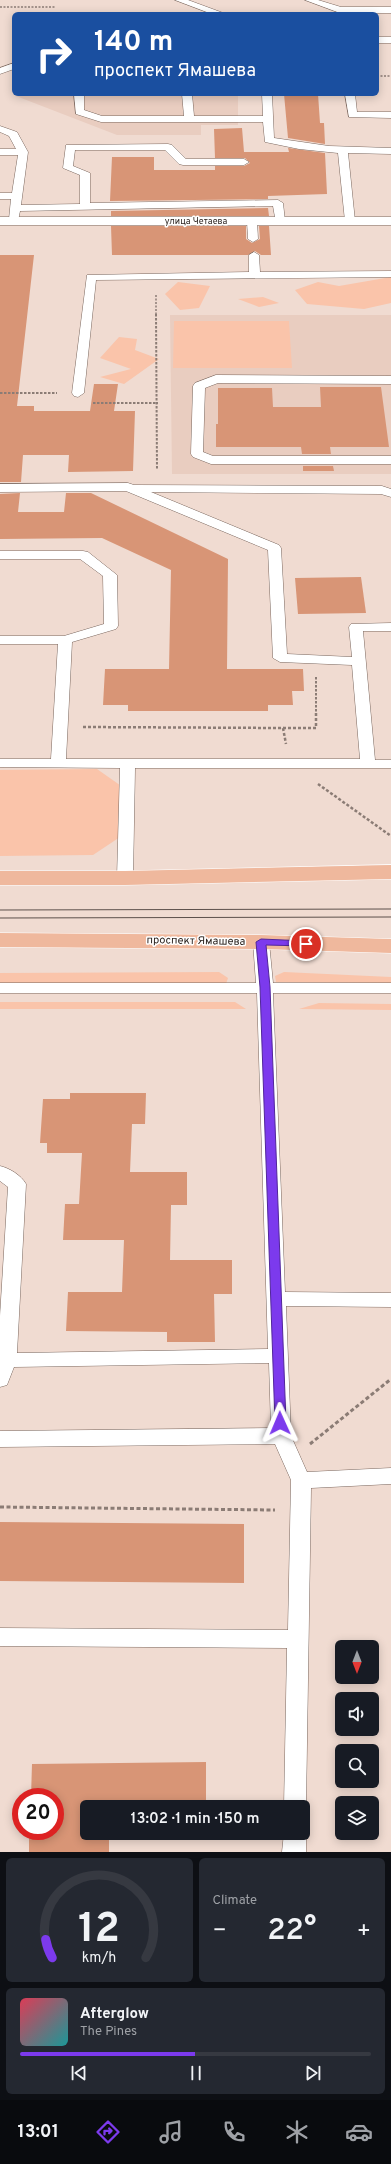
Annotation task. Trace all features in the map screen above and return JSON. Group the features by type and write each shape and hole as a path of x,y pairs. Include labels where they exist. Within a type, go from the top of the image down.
{"main road":[{"path":"0,878 125,878 391,872"},
{"name":"проспект Ямашева","path":"0,940 261,942 391,946"}],"street":[{"name":"улица Четаева","path":"10,217 252,221 391,221"}],"lane":[{"path":"179,0 215,12"},
{"path":"309,0 340,10 391,10"},
{"path":"379,40 391,40"},
{"path":"0,71 12,67"},
{"path":"79,96 79,112 101,119 268,118"},
{"path":"187,96 189,119"},
{"path":"267,96 268,140 297,147 343,151 391,151"},
{"path":"350,96 352,115 391,115"},
{"path":"0,129 13,134 23,152 17,196 10,217 85,206 278,203 280,221"},
{"path":"85,206 85,173 68,168 70,147 168,147 184,162 244,162"},
{"path":"343,151 350,221"},
{"path":"0,152 23,152"},
{"path":"0,196 17,196"},
{"path":"252,221 253,239"},
{"path":"254,255 255,275"},
{"path":"78,393 91,277 391,274"},
{"path":"391,380 216,379 199,386 196,454 211,460 391,460"},
{"path":"128,487 274,548 280,658 316,661 360,661"},
{"path":"0,488 128,487 382,490 391,493"},
{"path":"0,555 82,555 110,575 111,626 65,640 0,640"},
{"path":"368,764 356,627 391,627"},
{"path":"58,764 65,640"},
{"path":"0,763 391,764"},
{"path":"125,878 128,763"},
{"path":"261,942 265,987 281,1436 301,1480 295,1800"},
{"path":"0,988 391,988"},
{"path":"0,1172 17,1184 7,1360 0,1380"},
{"path":"275,1299 391,1300"},
{"path":"7,1360 278,1356"},
{"path":"0,1438 281,1436"},
{"path":"301,1480 391,1476"},
{"path":"0,1637 297,1639"},
{"path":"294,1852 295,1840"}],"path":[{"path":"0,7 55,7"},
{"path":"379,76 391,76"},
{"path":"156,276 158,403 157,488"},
{"path":"0,393 78,393 76,403 158,403"},
{"path":"283,728 316,728 316,661"},
{"path":"291,1459 391,1380"},
{"path":"0,1507 300,1510"}],"shaded area":[{"path":"16,96 238,96 238,125 201,125 201,135 117,135"},
{"path":"391,277 391,303 364,309 307,304 295,290 318,282 339,286"},
{"path":"178,282 210,286 199,308 180,310 165,294"},
{"path":"263,297 279,303 259,307 238,299"},
{"path":"170,315 391,315 391,474 172,474"},
{"path":"174,321 289,321 292,368 173,368"},
{"path":"119,337 137,339 135,350 159,359 124,384 100,377 131,369 100,358"},
{"path":"97,769 124,788 120,837 93,855 0,856 0,770"},
{"path":"219,972 228,978 226,984 0,984 0,973"},
{"path":"284,972 391,977 391,983 276,982 275,976"},
{"path":"0,1002 235,1002 246,1009 0,1009"},
{"path":"319,1003 391,1004 391,1010 299,1009"}],"building":[{"path":"284,96 318,96 320,123 324,123 325,144 288,138"},
{"path":"242,128 244,152 289,152 288,148 325,153 327,194 268,196 268,199 110,201 112,157 154,157 154,170 215,170 215,166 244,166 250,163 245,158 215,158 214,129"},
{"path":"268,208 269,216 111,216 111,211"},
{"path":"111,226 246,226 246,239 252,243 260,239 259,226 269,226 271,255 261,255 255,251 248,255 112,255"},
{"path":"0,255 34,255 17,406 34,406 34,411 90,411 94,384 118,384 114,411 135,411 133,471 68,472 69,455 23,455 21,482 0,482"},
{"path":"320,387 381,387 389,447 330,447 331,454 302,454 301,447 216,447 216,424 218,424 218,388 272,388 273,407 321,407"},
{"path":"303,466 333,466 334,471 303,471"},
{"path":"20,493 18,512 64,512 66,493 91,493 228,559 227,669 303,669 304,691 292,691 293,705 268,705 268,711 128,711 128,705 103,705 105,669 169,669 171,570 102,538 0,539 0,494"},
{"path":"361,577 366,613 298,614 295,578"},
{"path":"70,1093 146,1093 145,1124 132,1124 130,1172 187,1172 187,1205 171,1205 170,1260 232,1260 232,1294 214,1294 215,1342 167,1342 167,1332 66,1331 68,1292 122,1292 124,1240 63,1240 65,1204 79,1204 82,1153 47,1153 47,1143 40,1143 43,1099 70,1099"},
{"path":"0,1522 244,1524 244,1583 0,1581"},
{"path":"206,1762 206,1800 80,1800 80,1840 109,1840 109,1852 29,1852 29,1840 64,1840 64,1788 31,1788 32,1764"}],"tram line":[{"path":"0,910 391,909"},
{"path":"0,918 391,917"}],"route":[{"path":"280,1423 265,987 261,942 306,944"}]}
